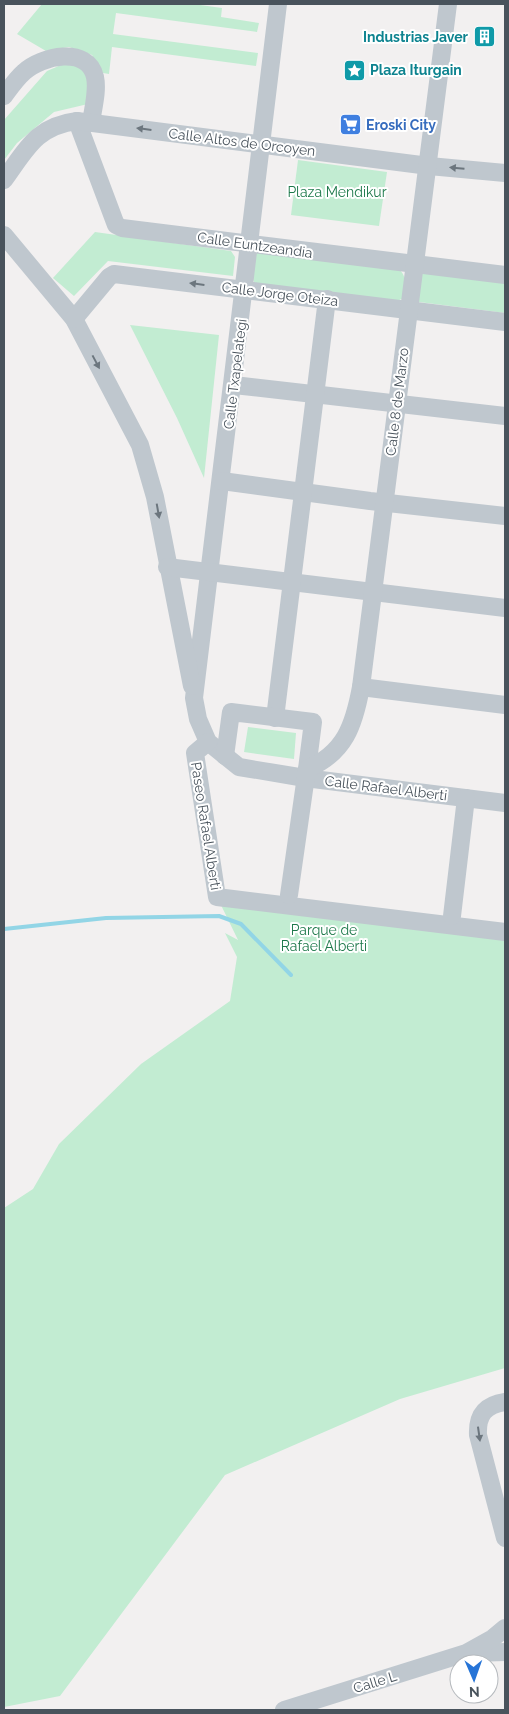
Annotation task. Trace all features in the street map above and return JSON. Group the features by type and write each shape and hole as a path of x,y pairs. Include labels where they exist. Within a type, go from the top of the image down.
{"street":[{"name":"Calle Txapelategi","path":"208,742 198,719 194,698 234,385 278,4"},
{"name":"Calle 8 de Marzo","path":"306,774 332,754 348,736 356,714 374,591 408,308 429,166 448,4"},
{"path":"4,96 24,72 37,64 63,56 77,57 92,67 95,77 84,122"},
{"name":"Calle Altos de Orcoyen","path":"4,180 36,138 48,128 84,122 429,166 505,172"},
{"name":"Calle Euntzeandia","path":"84,122 116,225 122,228 505,275"},
{"path":"4,235 74,319 140,445 155,497 167,567 194,698"},
{"name":"Calle Jorge Oteiza","path":"74,319 109,277 114,274 408,308 505,322"},
{"path":"275,718 327,299"},
{"path":"234,385 397,402 505,416"},
{"path":"222,481 505,516"},
{"path":"167,567 505,608"},
{"path":"361,686 505,705"},
{"path":"225,756 231,712 312,722 306,774"},
{"name":"Calle Rafael Alberti","path":"208,742 239,767 306,774 505,803"},
{"name":"Paseo Rafael Alberti","path":"208,742 195,753 217,897 505,932"},
{"name":"Calle Rafael Alberti","path":"289,895 306,774"},
{"name":"Calle Rafael Alberti","path":"452,916 466,798"},
{"path":"505,1402 483,1410 478,1422 478,1435 505,1538"},
{"name":"Calle L","path":"466,1654 494,1638 505,1628"},
{"name":"Calle L","path":"466,1654 505,1652"},
{"name":"Calle L","path":"284,1710 449,1659"}],"green space":[{"path":"42,4 193,4 222,8 221,17 259,23 257,32 116,13 113,34 258,53 256,66 112,47 109,74 103,73 92,55 69,47 46,51 17,34"},
{"path":"68,62 79,67 92,80 88,104 54,112 17,143 4,160 4,120 47,71"},
{"name":"Plaza Mendikur","path":"298,160 387,172 379,226 291,215"},
{"path":"95,232 231,251 235,257 233,276 108,261 74,296 53,278"},
{"path":"260,250 398,268 405,278 404,298 397,301 263,286 254,282 251,274 253,254"},
{"path":"422,271 505,281 505,313 419,302 416,296"},
{"path":"130,325 219,335 204,478 177,418"},
{"path":"248,727 296,733 294,759 244,752"},
{"name":"Parque de Rafael Alberti","path":"220,903 505,938 505,1368 400,1399 225,1475 60,1696 4,1707 4,1208 33,1189 59,1144 141,1064 230,1001 237,957 225,933 238,940"}],"waterway":[{"path":"4,929 106,918 219,916 241,924 291,975"}],"place":[{"name":"Industrias Javer","path":"484,37"},
{"name":"Plaza Iturgain","path":"354,70"},
{"name":"Eroski City","path":"350,125"}]}
